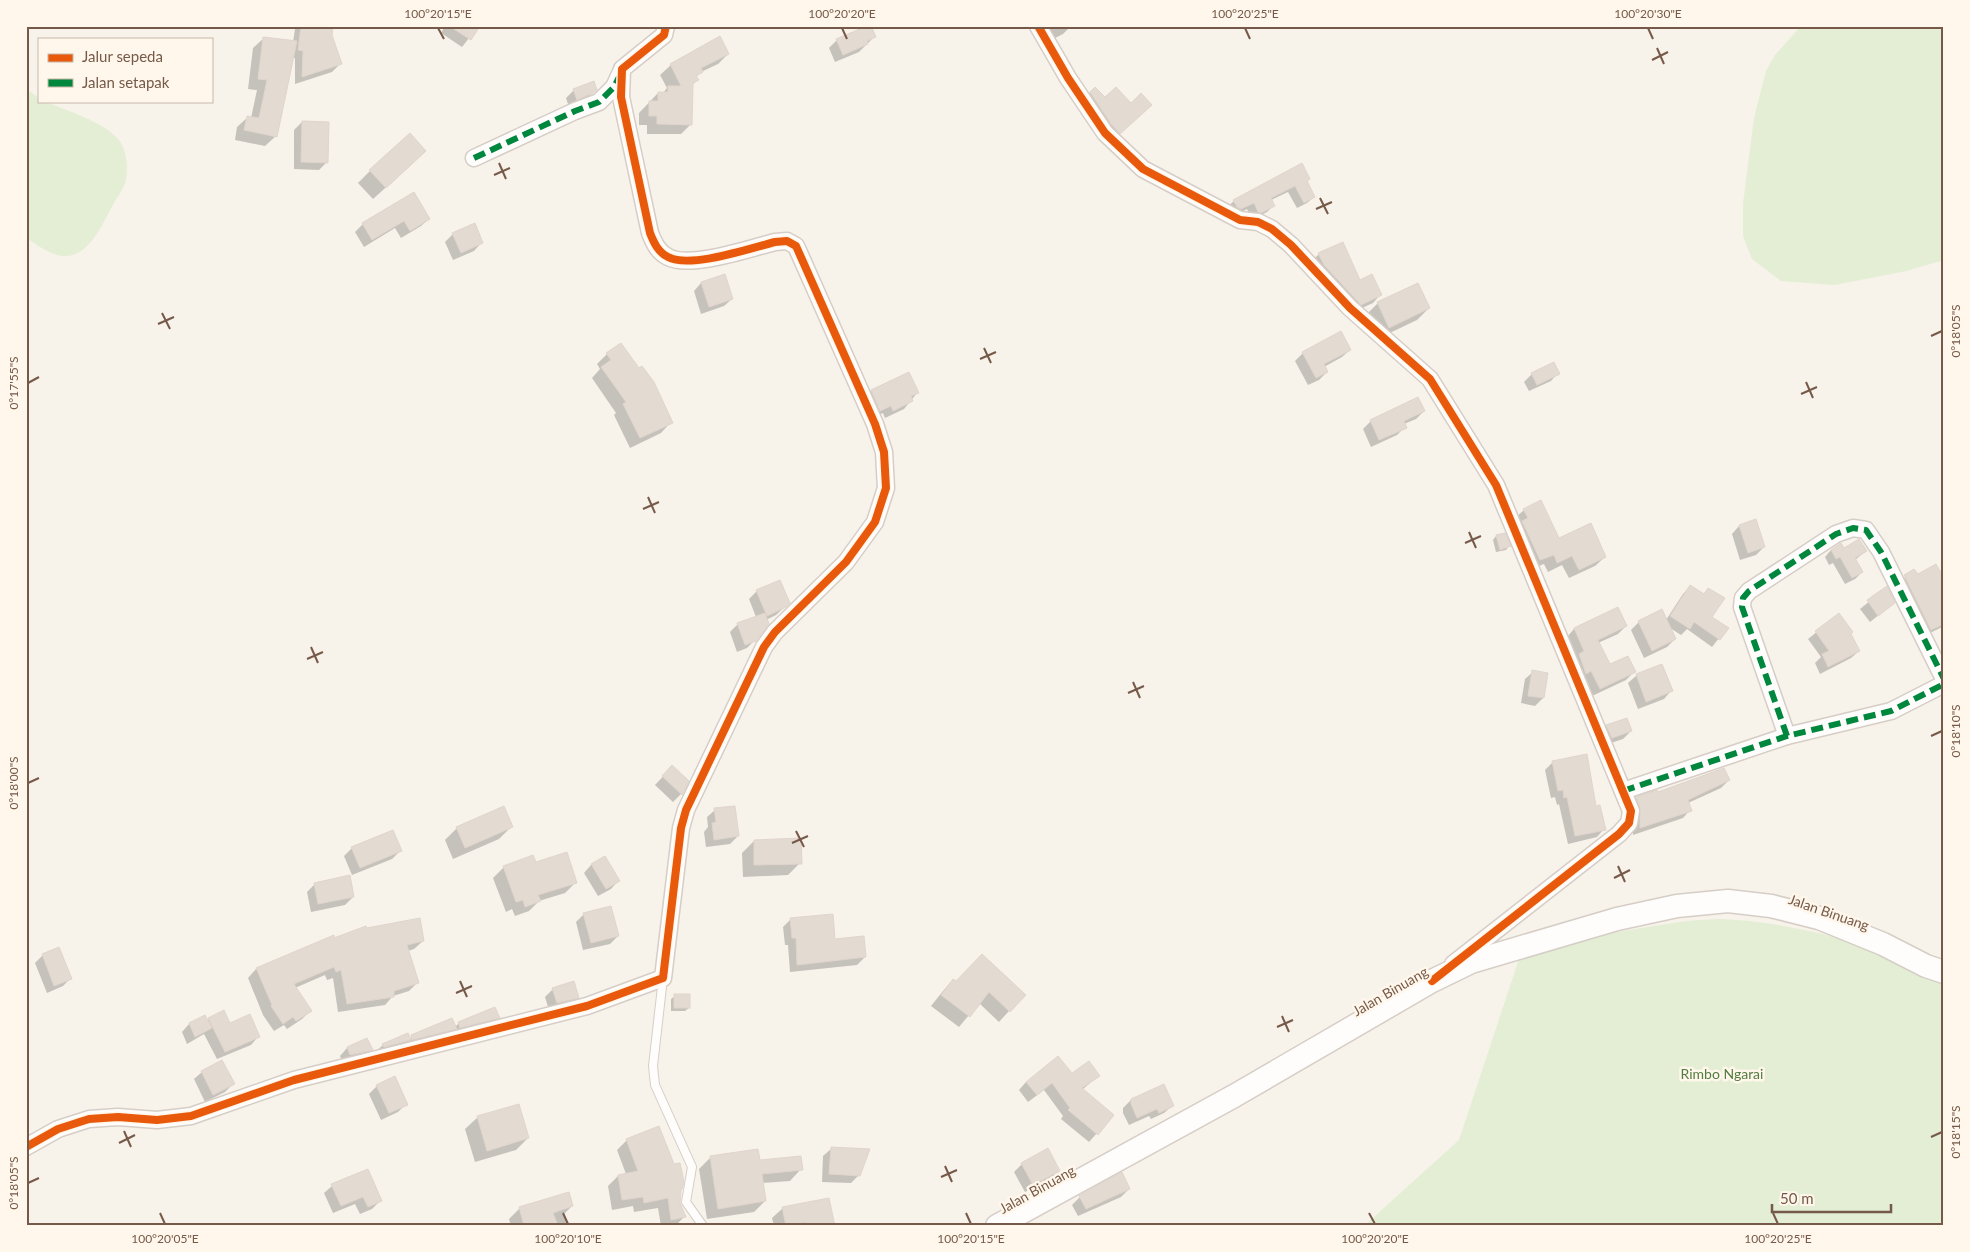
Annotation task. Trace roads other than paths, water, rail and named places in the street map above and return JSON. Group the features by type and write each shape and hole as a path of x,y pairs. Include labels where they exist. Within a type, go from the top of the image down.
{"main road":[{"name":"Jalan Binuang","path":"997,1226 1234,1096 1432,981 1471,962 1617,919 1677,906 1728,901 1771,906 1819,918 1883,944 1926,966 1944,972"}],"street":[{"path":"474,158 575,111 599,102 614,87 622,69 664,35 666,26"},
{"path":"1038,26 1068,78 1106,133 1143,169 1240,220 1258,222 1272,229 1291,245 1350,308 1430,379 1496,485 1631,810 1629,823 1619,834 1432,981"},
{"path":"26,1146 58,1129 89,1119 118,1117 156,1120 191,1116 294,1080 587,1006 663,978 681,828 686,810 764,647 775,632 846,562 875,522 886,488 884,452 875,424 796,246 787,241 776,242 695,261 679,261 668,257 656,248 650,233 621,97 622,69"},
{"path":"1787,736 1742,607 1743,598 1749,591 1836,534 1853,528 1866,530 1881,552 1944,679"},
{"path":"1623,791 1787,736 1891,711 1944,684"}],"lane":[{"path":"663,978 652,1066 655,1085 692,1166 686,1202 703,1226"}],"park label":[{"name":"Rimbo Ngarai","path":"1722,1073"}]}
